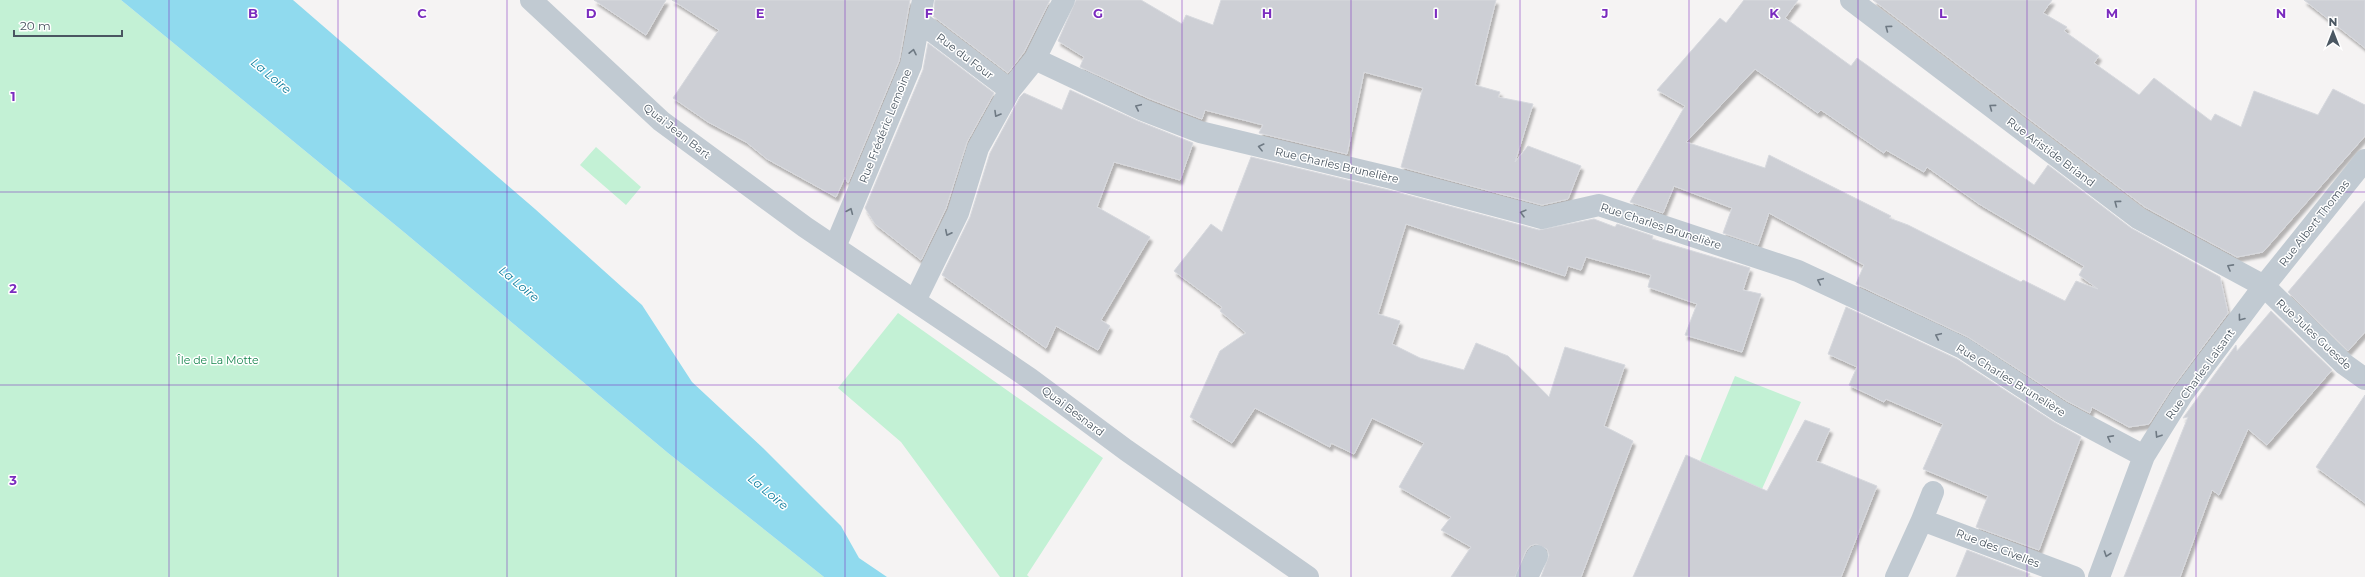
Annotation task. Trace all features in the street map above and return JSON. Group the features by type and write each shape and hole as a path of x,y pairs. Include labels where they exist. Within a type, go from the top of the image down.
{"street":[{"name":"Quai Jean Bart","path":"531,0 661,121 835,247"},
{"name":"Rue Frédéric Lemoine","path":"835,247 911,65 923,0"},
{"path":"915,301 958,213 978,148 1010,90 1035,59 1064,0"},
{"name":"Rue Aristide Briand","path":"1851,0 2138,218 2264,286"},
{"name":"Rue du Four","path":"920,22 1010,90"},
{"name":"Rue Charles Brunelière","path":"1035,59 1144,110 1200,132 1392,178 1542,218 1599,205 1798,271 1963,348 2061,412 2144,456"},
{"name":"Rue Albert Thomas","path":"2264,286 2365,160"},
{"name":"Quai Besnard","path":"835,247 1029,378 1126,450 1308,577"},
{"name":"Rue Jules Guesde","path":"2264,286 2344,364 2365,379"},
{"name":"Rue Charles Laisant","path":"2099,577 2144,456 2182,395 2264,286"},
{"path":"1896,577 1933,492"},
{"name":"Rue des Civelles","path":"1922,520 2074,577"},
{"path":"1527,577 1537,556"}],"green space":[{"name":"Île de La Motte","path":"0,0 121,0 405,233 668,453 824,577 0,577"},
{"path":"596,147 641,187 626,205 580,165"},
{"path":"898,313 1103,458 1027,575 1029,577 1000,577 901,442 838,388"},
{"path":"1735,376 1801,402 1762,489 1700,461"}],"water":[{"name":"La Loire","path":"121,0 293,0 535,209 642,305 692,382 763,448 841,526 859,558 887,577 824,577 668,453 405,233"}],"building":[{"path":"594,0 666,0 646,35"},
{"path":"672,0 910,0 899,61 848,183 845,177 836,197 767,159 746,142 708,122 673,98 719,30"},
{"path":"935,0 1050,0 1024,52 1008,73 933,16"},
{"path":"1076,0 1141,0 1182,24 1186,15 1213,25 1221,0 1496,0 1475,85 1500,92 1498,97 1533,104 1515,162 1528,146 1581,166 1568,199 1542,205 1401,167 1423,88 1364,72 1347,154 1259,133 1263,125 1205,110 1202,119 1148,98 1080,67 1084,57 1058,41"},
{"path":"1744,0 1798,0 1785,18 1851,66 1857,58 2034,185 2048,165 2131,228 2220,277 2228,313 2172,388 2149,424 2129,427 2092,407 2090,413 2067,401 1968,337 1856,284 1864,265 1769,213 1758,245 1723,233 1732,208 1674,186 1663,213 1630,202 1685,106 1657,90 1720,18 1726,23","holes":["1755,69 1818,113 1821,110 1884,153 1886,150 1924,172 1927,167 1979,204 2084,266 2079,275 2098,289 2076,281 2065,301 2023,280 2021,282 1908,225 1889,218 1891,216 1769,155 1765,168 1686,142"]},
{"path":"1873,0 2052,0 2043,13 2067,27 2064,31 2099,56 2094,63 2139,95 2154,78 2211,121 2215,114 2241,127 2254,91 2318,115 2333,89 2365,105 2365,136 2263,252 2237,257 2145,207"},
{"path":"2304,0 2365,0 2365,48"},
{"path":"928,43 994,93 967,142 946,208 921,260 875,224 865,208 923,70"},
{"path":"1070,90 1138,121 1193,143 1180,180 1114,162 1097,207 1150,237 1101,320 1110,326 1098,350 1056,326 1046,348 942,275 970,217 990,153 1020,97 1024,93 1062,110"},
{"path":"1251,157 1389,190 1539,230 1594,219 1615,227 1617,224 1653,236 1652,239 1750,268 1743,290 1761,294 1742,352 1685,335 1697,304 1648,287 1651,275 1586,257 1581,270 1568,266 1565,276 1406,224 1378,314 1400,321 1392,344 1420,358 1464,370 1476,343 1508,356 1549,397 1565,347 1625,365 1604,426 1633,441 1581,577 1541,577 1549,555 1547,549 1536,544 1530,546 1526,551 1515,577 1451,577 1471,547 1441,530 1451,517 1399,487 1424,443 1372,418 1354,454 1331,443 1330,447 1255,408 1232,443 1190,417 1220,351 1246,333 1220,311 1222,307 1174,271 1211,224 1222,232"},
{"path":"2365,201 2365,332 2348,351 2288,292"},
{"path":"1846,307 1957,359 2054,422 2081,437 2039,550 1976,527 1988,496 1923,469 1943,424 1886,399 1884,402 1849,385 1857,367 1828,354"},
{"path":"2271,311 2332,370 2267,445 2248,429 2219,495 2212,490 2180,577 2124,577 2188,417 2183,418 2236,345 2237,351"},
{"path":"2365,395 2365,503 2316,467"},
{"path":"1805,420 1830,429 1816,461 1877,486 1841,577 1633,577 1686,455 1767,491"},
{"path":"1967,550 2030,574 2028,577 1956,577"}]}
